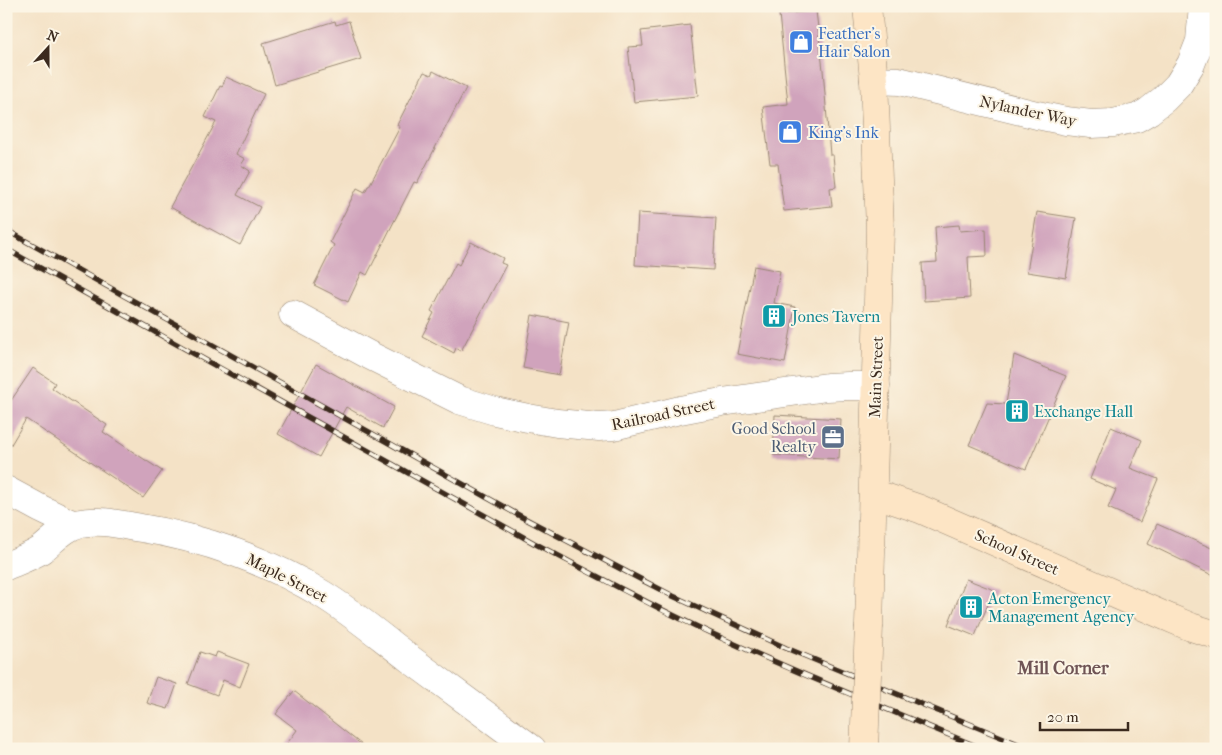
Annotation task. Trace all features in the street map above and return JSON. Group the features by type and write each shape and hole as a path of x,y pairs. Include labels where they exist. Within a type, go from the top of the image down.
{"main road":[{"name":"Main Street","path":"864,749 880,229 874,80 867,6"},
{"name":"School Street","path":"873,493 920,509 1164,616 1216,635"}],"street":[{"name":"Nylander Way","path":"874,80 899,81 1066,121 1091,124 1113,123 1137,118 1164,99 1178,85 1191,64 1200,41 1203,6"},
{"name":"Railroad Street","path":"294,314 369,355 459,400 494,411 557,423 599,427 614,426 722,402 826,387 876,386"},
{"path":"6,490 74,525"},
{"name":"Maple Street","path":"74,525 99,522 175,534 231,551 282,573 322,594 343,608 532,749"},
{"path":"6,566 39,551 66,529 74,525"}],"building":[{"path":"816,11 830,155 833,155 836,187 830,188 832,206 784,211 778,164 770,164 763,107 788,104 779,14"},
{"path":"335,21 336,25 349,21 361,59 275,85 263,43"},
{"path":"690,25 698,96 634,102 628,47 643,46 641,31"},
{"path":"433,71 466,88 417,183 414,182 367,275 362,272 348,302 314,285 334,245 330,242 357,188 365,192 369,186 400,127 397,125 424,72 431,75"},
{"path":"226,77 264,94 236,154 245,159 241,165 250,171 237,195 260,207 240,245 170,207 216,122 205,117"},
{"path":"1037,212 1076,218 1066,278 1027,272"},
{"path":"638,213 716,218 713,270 635,265"},
{"path":"959,225 960,231 986,229 987,256 968,257 970,298 924,301 922,263 937,262 935,227"},
{"path":"471,242 503,258 501,263 506,265 461,351 456,348 454,353 422,336 434,313 431,311 456,263 459,265"},
{"name":"Jones Tavern","path":"754,266 780,271 774,303 795,307 785,363 737,354"},
{"path":"532,315 569,322 559,375 523,368"},
{"name":"Exchange Hall","path":"1014,355 1066,376 1026,469 969,445 987,403 1006,404"},
{"path":"316,364 394,407 383,428 346,407 319,457 278,434"},
{"path":"33,368 55,383 52,388 107,425 103,432 162,471 143,498 26,419 6,453 6,408"},
{"path":"775,415 841,419 839,459 773,455"},
{"path":"1111,427 1142,440 1130,468 1158,479 1140,522 1108,508 1116,490 1090,479"},
{"path":"1157,524 1216,550 1216,577 1148,544"},
{"name":"Acton Emergency Management Agency","path":"966,579 994,590 975,636 948,625"},
{"path":"200,652 215,657 217,652 249,664 240,687 223,680 217,695 188,684"},
{"path":"156,677 177,684 168,709 147,703"},
{"path":"294,691 367,749 283,749 297,730 276,714"}],"railway":[{"path":"6,230 522,517 673,596 786,648 1030,749"},
{"path":"6,249 534,543 648,603 849,694 983,749"}],"place":[{"name":"Feather's Hair Salon","path":"801,42"},
{"name":"King's Ink","path":"790,132"},
{"name":"Jones Tavern","path":"774,316"},
{"name":"Exchange Hall","path":"1017,411"},
{"name":"Good School Realty","path":"833,437"},
{"name":"Acton Emergency Management Agency","path":"971,607"}],"district":[{"name":"Mill Corner","path":"1063,668"}]}
